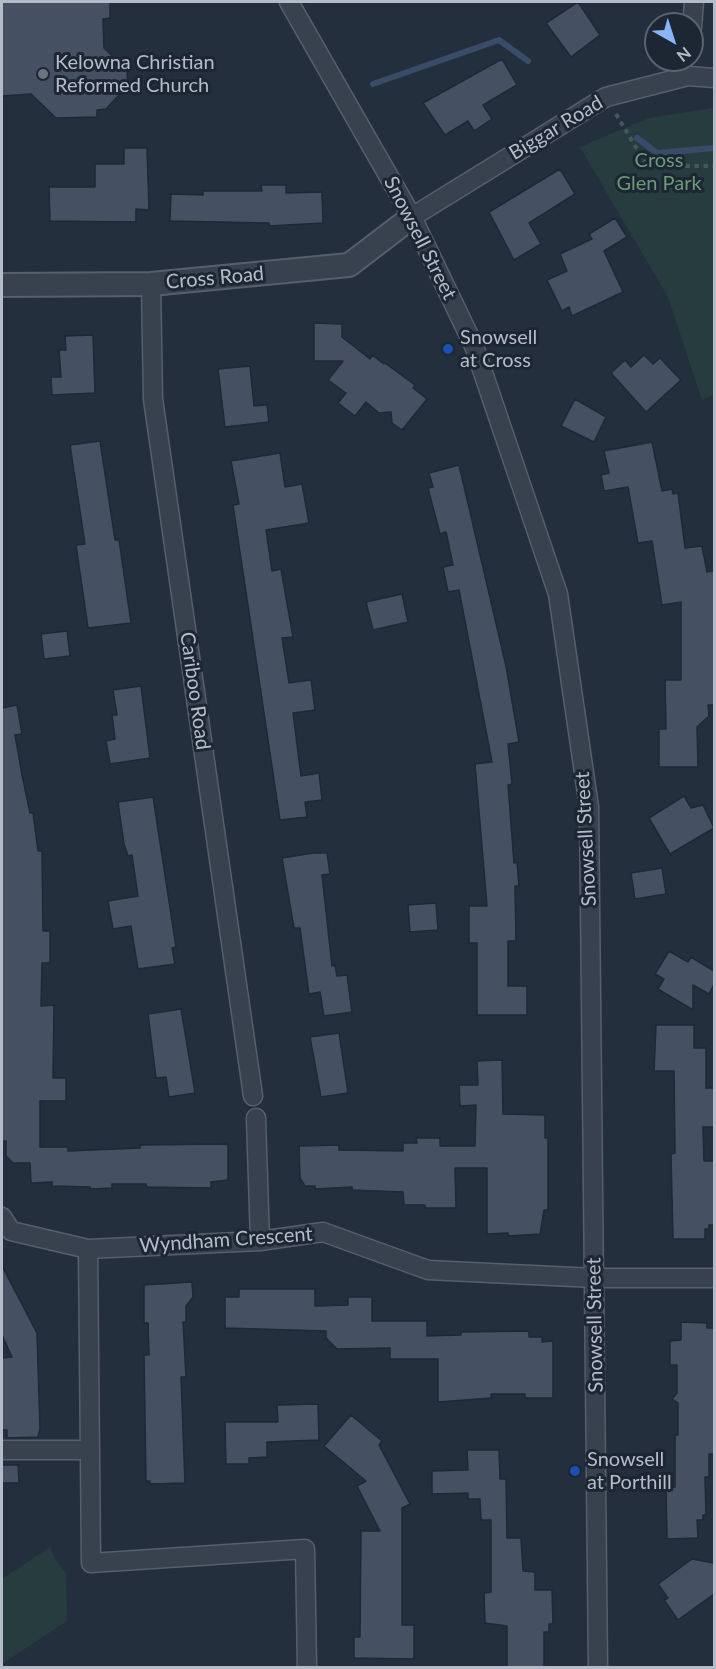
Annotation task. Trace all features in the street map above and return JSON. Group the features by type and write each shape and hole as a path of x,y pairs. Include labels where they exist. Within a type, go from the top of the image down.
{"street":[{"name":"Snowsell Street","path":"289,2 412,217 474,346 558,594 589,807 598,1668"},
{"name":"Biggar Road","path":"412,217 606,97 678,72"},
{"name":"Biggar Road","path":"699,72 714,78"},
{"name":"Cross Road","path":"2,285 151,284 349,265 412,217"},
{"name":"Cariboo Road","path":"151,284 153,399 253,1096"},
{"path":"256,1118 260,1241"},
{"name":"Wyndham Crescent","path":"2,1217 11,1231 88,1249 260,1241 323,1232 428,1270 594,1278 714,1278"},
{"path":"88,1249 91,1563 305,1549 307,1668"},
{"path":"2,1450 90,1450"}],"path":[{"path":"606,97 647,166 714,166"}],"green space":[{"name":"Cross Glen Park","path":"714,108 714,395 702,400 668,297 580,147 649,118"},
{"path":"50,1547 56,1561 66,1573 67,1621 2,1664 2,1579"}],"building":[{"path":"2,2 110,2 110,18 103,19 104,48 127,70 128,85 106,109 97,110 97,117 56,118 31,94 2,96"},
{"path":"578,2 600,35 571,57 546,23"},
{"path":"502,59 517,85 483,105 492,119 474,131 468,121 445,135 423,103"},
{"path":"124,148 147,148 149,210 136,209 136,222 50,221 49,187 95,187 95,164 124,164"},
{"path":"560,169 575,194 529,223 541,244 514,260 489,212"},
{"path":"261,185 286,185 286,193 322,192 323,223 269,226 269,223 170,221 171,194 203,195 203,191 262,191"},
{"path":"615,218 627,237 604,251 623,292 572,316 569,307 562,311 547,280 567,271 560,254 592,239 589,234"},
{"path":"314,323 342,324 342,337 370,359 372,355 385,363 415,385 413,388 427,399 402,430 392,423 391,412 379,413 366,402 355,416 338,403 346,393 328,380 343,361 314,361"},
{"path":"93,335 95,393 52,395 51,377 61,377 59,350 66,350 65,336"},
{"path":"644,355 653,364 660,358 681,380 646,412 611,373 625,360 631,367"},
{"path":"250,366 254,406 267,405 269,422 225,427 218,369"},
{"path":"575,399 606,417 594,442 561,426"},
{"path":"100,441 115,540 119,540 131,623 88,628 76,545 85,544 70,445"},
{"path":"652,442 662,491 672,489 673,494 678,493 685,548 702,546 707,572 714,571 714,705 708,705 709,716 697,727 698,767 659,767 659,729 666,729 665,680 681,680 681,602 662,605 652,541 638,543 628,487 604,491 601,475 609,473 604,451"},
{"path":"280,453 285,487 302,484 309,523 266,530 272,571 281,569 293,637 282,638 289,683 311,680 315,710 293,713 301,776 319,773 322,800 305,802 307,817 280,820 233,505 239,504 231,461"},
{"path":"459,465 506,666 519,742 508,744 512,784 508,785 514,863 517,862 519,886 515,886 516,941 508,941 508,986 527,986 527,1015 477,1015 477,943 469,943 469,906 487,906 475,764 492,762 459,590 448,592 443,567 453,565 446,532 440,534 428,488 433,487 429,473"},
{"path":"402,594 408,622 373,630 366,602"},
{"path":"67,631 70,656 44,659 41,634"},
{"path":"141,686 150,758 110,764 106,741 115,739 112,715 117,715 113,690"},
{"path":"17,705 22,734 15,735 30,813 33,813 38,851 42,851 43,931 50,931 50,963 42,963 41,1006 54,1005 53,1078 66,1078 66,1101 40,1101 40,1147 68,1147 68,1151 140,1148 140,1145 228,1144 228,1180 211,1182 211,1188 112,1184 112,1188 90,1189 90,1187 52,1186 52,1182 31,1183 30,1163 13,1163 6,1156 6,1141 2,1141 2,708"},
{"path":"684,796 691,808 703,805 714,828 670,854 649,818"},
{"path":"153,797 176,947 172,948 175,964 138,969 131,926 113,929 108,901 138,896 132,855 128,856 124,844 118,802"},
{"path":"327,853 330,874 322,875 332,966 335,965 337,976 347,975 352,1012 324,1016 320,992 309,994 300,928 294,928 282,858"},
{"path":"662,868 666,894 635,899 631,873"},
{"path":"436,903 438,930 410,932 408,905"},
{"path":"669,951 688,962 691,957 714,971 714,984 709,994 693,985 693,1010 658,989 664,979 655,974"},
{"path":"181,1009 195,1093 169,1097 166,1077 156,1078 148,1014"},
{"path":"656,1025 694,1025 694,1048 706,1048 706,1088 714,1088 714,1127 703,1127 704,1161 714,1161 714,1225 709,1225 709,1229 705,1229 705,1239 673,1239 671,1154 675,1153 674,1071 654,1071"},
{"path":"339,1033 348,1093 321,1097 310,1037"},
{"path":"502,1060 503,1114 545,1115 545,1138 548,1138 548,1210 544,1210 540,1234 508,1236 508,1233 487,1234 487,1168 455,1168 456,1208 404,1205 403,1192 352,1190 352,1187 315,1189 315,1186 305,1186 300,1178 299,1146 339,1145 339,1150 403,1151 403,1143 417,1143 416,1138 440,1138 440,1146 475,1146 476,1105 460,1106 459,1085 478,1085 477,1061"},
{"path":"2,1266 37,1333 40,1429 38,1437 7,1438 7,1430 2,1430 2,1358 12,1357 2,1335"},
{"path":"192,1282 193,1297 186,1306 186,1322 183,1322 186,1377 181,1377 185,1483 150,1484 150,1481 146,1481 144,1355 149,1355 148,1323 144,1323 144,1285"},
{"path":"239,1289 315,1289 315,1306 348,1305 348,1297 372,1297 372,1321 427,1321 427,1336 461,1335 461,1332 529,1331 529,1337 542,1337 542,1342 553,1341 553,1398 525,1398 525,1394 491,1394 491,1398 438,1402 438,1359 390,1359 390,1348 337,1349 326,1338 326,1331 225,1328 225,1297 239,1297"},
{"path":"681,1322 707,1323 707,1328 714,1328 714,1454 709,1454 709,1477 705,1477 706,1515 703,1515 703,1520 697,1520 698,1538 667,1539 666,1488 675,1487 675,1435 678,1435 678,1403 672,1399 677,1393 677,1365 670,1365 670,1341 681,1340"},
{"path":"318,1404 319,1440 267,1442 267,1457 249,1458 249,1464 226,1464 225,1422 278,1422 277,1405"},
{"path":"351,1415 382,1441 379,1445 410,1504 402,1508 402,1625 414,1625 414,1659 354,1658 354,1637 360,1637 361,1531 380,1531 357,1486 366,1481 324,1446"},
{"path":"467,1450 499,1450 500,1479 506,1479 507,1538 521,1538 523,1571 535,1572 535,1590 552,1590 553,1624 549,1624 549,1632 544,1632 544,1668 507,1668 507,1626 485,1623 484,1593 491,1592 491,1520 481,1520 480,1499 468,1499 468,1493 432,1494 432,1471 468,1470"},
{"path":"2,1465 18,1465 19,1483 2,1483"},
{"path":"692,1559 714,1563 714,1594 678,1620 664,1600 668,1598 658,1584"}],"waterway":[{"path":"373,84 499,40 528,61"},
{"path":"637,138 657,153 714,148"}],"place":[{"name":"Kelowna Christian Reformed Church","path":"43,74"},
{"name":"Snowsell at Cross","path":"448,349"},
{"name":"Snowsell at Porthill","path":"575,1471"}]}
